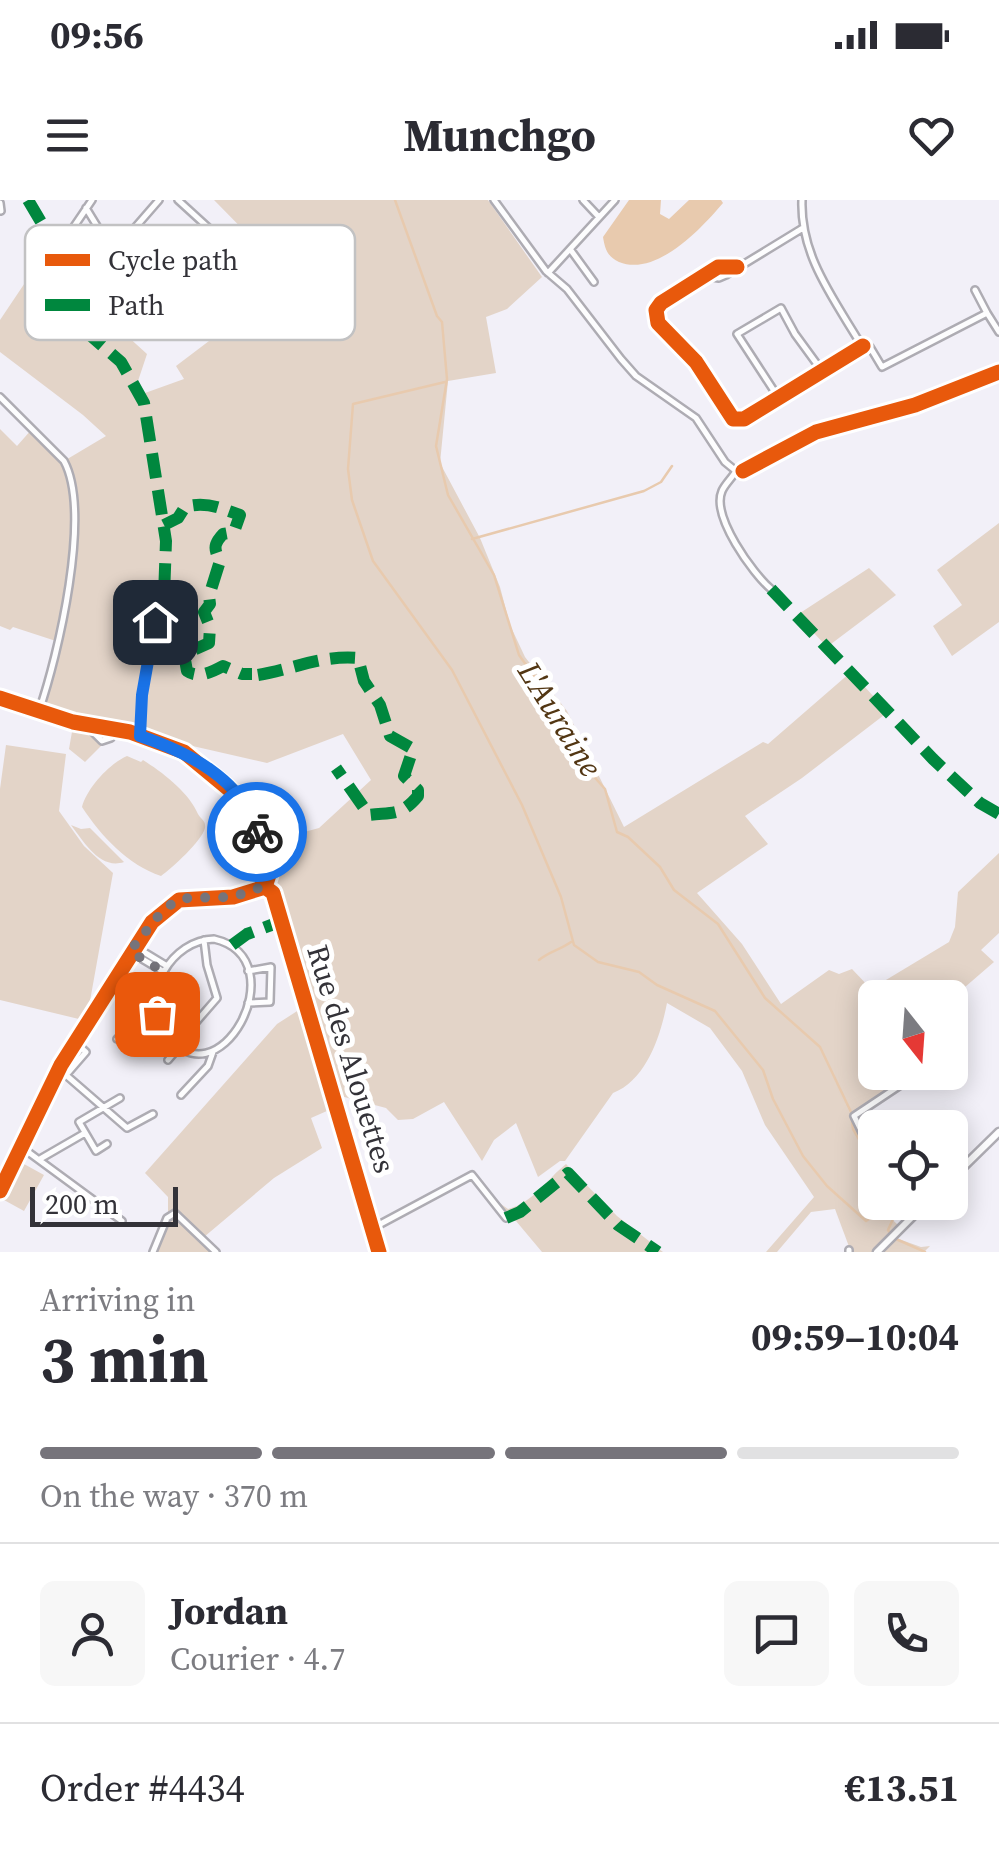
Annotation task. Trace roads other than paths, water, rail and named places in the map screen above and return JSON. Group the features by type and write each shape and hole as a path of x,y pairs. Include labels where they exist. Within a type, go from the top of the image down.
{"main road":[{"path":"968,1162 999,1132"},
{"path":"877,1252 909,1220"}],"street":[{"path":"74,225 92,200"},
{"path":"137,225 159,200"},
{"path":"178,200 203,225"},
{"path":"494,200 548,273 566,289 636,376 696,418 725,462 736,471"},
{"path":"583,200 598,216"},
{"path":"548,273 615,200"},
{"path":"802,200 804,228 820,277 863,346"},
{"path":"0,202 1,211"},
{"path":"86,208 96,225"},
{"path":"804,228 737,268 723,265 661,303 656,310 658,323 696,362 733,419 744,419 863,346 870,347 882,367 988,313"},
{"path":"570,249 594,282"},
{"path":"974,290 999,332"},
{"path":"779,397 754,365 737,334 781,308 822,371"},
{"path":"772,589 741,554 721,504 722,491 736,471 748,469 816,432 920,404 999,372"},
{"path":"0,397 64,461 73,495 75,522 65,612 39,712"},
{"path":"140,736 142,695 155,622"},
{"path":"0,698 114,730 111,738 102,740 86,724"},
{"name":"Rue des Alouettes","path":"114,730 184,752 248,805 268,876 265,886 273,893 380,1252"},
{"path":"0,1191 59,1068 132,949 160,914 174,902 188,898 233,897 265,886"},
{"path":"168,1060 217,998 204,940"},
{"path":"204,940 222,941 243,958 248,972 248,1003 242,1024 224,1045 213,1052 190,1051 163,1029 156,1003 164,971 188,946 204,940"},
{"path":"132,949 180,987"},
{"path":"248,972 271,967 270,1002 248,1003"},
{"path":"117,1038 156,1003"},
{"path":"66,1075 86,1052 75,1042"},
{"path":"181,1095 208,1066 213,1052"},
{"path":"59,1068 127,1128 153,1114"},
{"path":"863,1110 893,1090"},
{"path":"108,1144 96,1151 78,1122 120,1098"},
{"path":"39,1160 85,1133"},
{"path":"20,1146 122,1221"},
{"path":"372,1229 472,1175 506,1218"},
{"path":"153,1252 167,1218 175,1213 216,1252"}],"waterway":[{"name":"L'Auraine","path":"395,200 442,322 447,379 436,446 448,495 494,575 519,655 573,730 589,771 605,789 617,832 628,837 660,867 674,890 718,924 765,998 820,1047 851,1112 858,1138"},
{"path":"445,382 353,404 348,469 352,500 373,561 452,670 522,805 561,897 574,945 598,962 639,972 657,985 715,1011 763,1070 773,1099 803,1156 827,1186 858,1214"},
{"path":"472,539 644,491 661,482 672,466"},
{"path":"539,960 571,942"},
{"name":"L'Auraine","path":"890,1233 893,1220"},
{"name":"L'Auraine","path":"896,1239 925,1252"}]}
